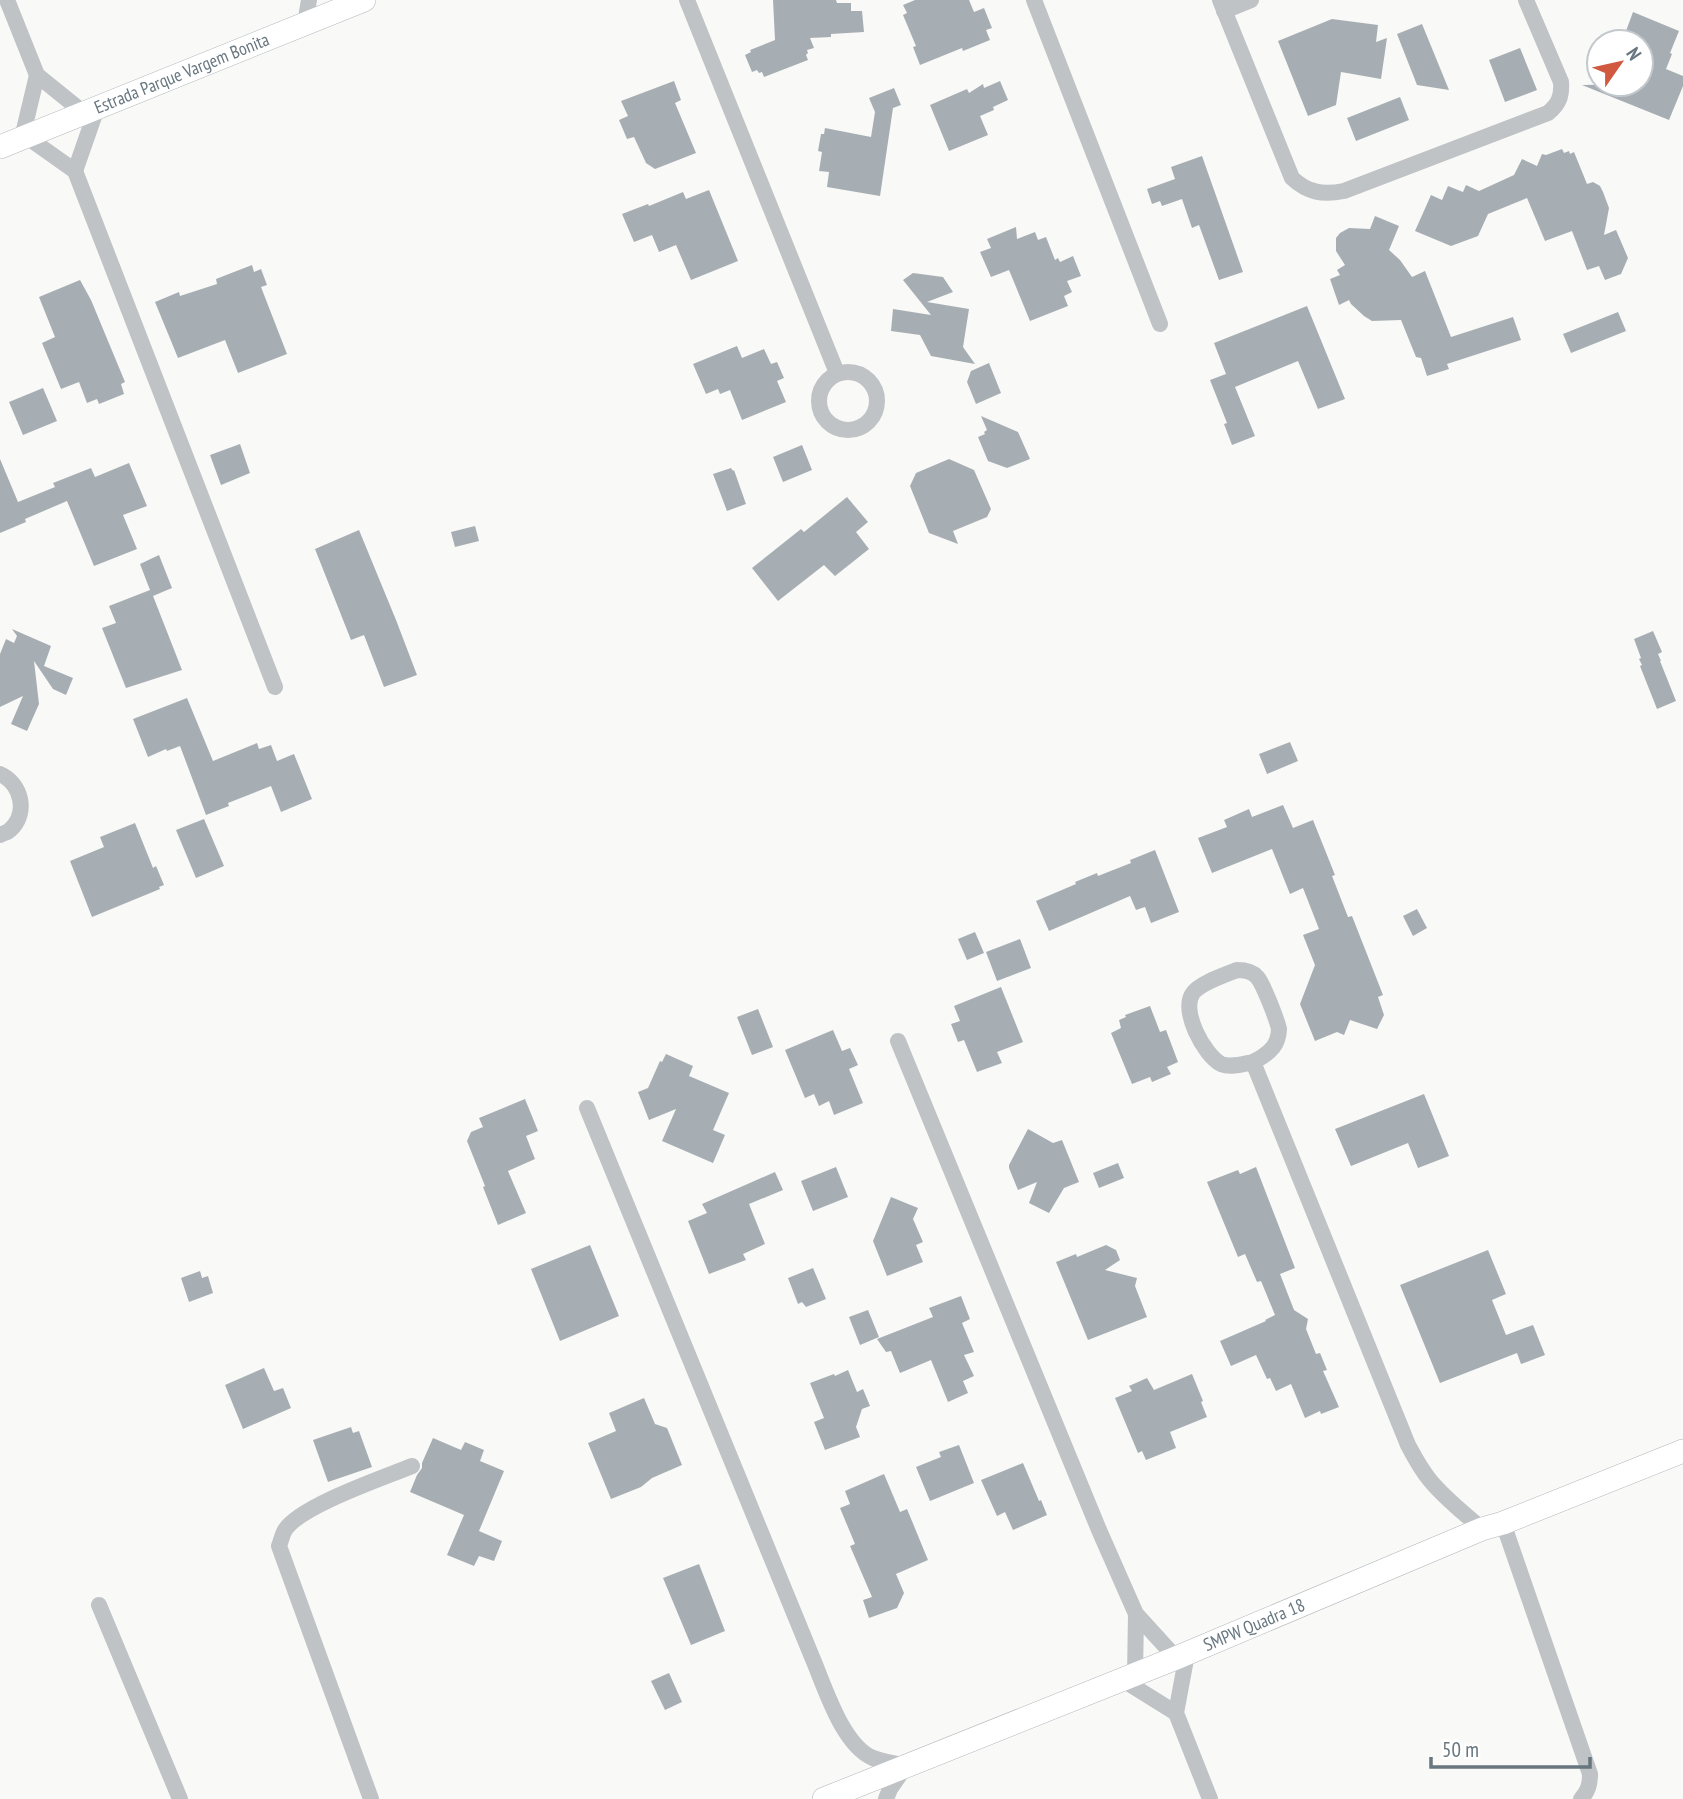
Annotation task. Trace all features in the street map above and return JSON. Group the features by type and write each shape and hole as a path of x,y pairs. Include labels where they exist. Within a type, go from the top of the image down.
{"street":[{"path":"7,0 37,75 25,137 75,171 275,687"},
{"path":"305,24 309,0"},
{"name":"Estrada Parque Vargem Bonita","path":"0,146 364,0"},
{"path":"687,0 837,373"},
{"path":"1034,0 1160,324"},
{"path":"1251,0 1222,6 1292,178 1311,190 1331,193 1344,191 1548,113 1555,107 1562,92 1561,82 1526,0"},
{"path":"37,75 91,111 75,171"},
{"path":"0,774 9,778 20,794 20,814 10,830 0,835"},
{"path":"1237,970 1251,972 1257,976 1279,1028 1275,1045 1253,1062 1229,1066 1214,1059 1203,1047 1188,1010 1189,999 1197,989 1237,970"},
{"path":"898,1041 1136,1614 1181,1656 1176,1713 1210,1799"},
{"path":"1253,1062 1408,1445 1428,1479 1444,1495 1493,1526 1590,1774 1590,1783 1581,1799"},
{"path":"587,1108 840,1721 857,1748 873,1758 906,1766 886,1799"},
{"name":"SMPW Quadra 18","path":"824,1799 1683,1451"},
{"path":"371,1799 279,1546 284,1531 309,1509 412,1466"},
{"path":"99,1605 180,1799"},
{"path":"1136,1614 1129,1677 1176,1713"}],"building":[{"path":"773,0 836,0 837,3 851,3 851,11 862,11 864,32 810,38 814,48 807,50 808,60 764,77 762,72 752,72 745,55 751,52 750,50 775,40"},
{"path":"915,0 969,0 974,12 984,8 992,28 986,30 990,40 920,65 913,47 916,46 903,15 907,13 903,5"},
{"path":"1633,12 1679,31 1666,69 1683,76 1683,86 1669,120 1614,98 1655,98 1655,28 1627,28"},
{"path":"1332,19 1378,25 1376,42 1387,38 1381,79 1341,72 1336,105 1308,116 1278,41"},
{"path":"1422,24 1449,90 1417,85 1397,34"},
{"path":"1520,48 1537,90 1505,102 1489,60"},
{"path":"674,81 681,100 675,103 696,153 655,169 646,163 634,137 627,139 619,120 628,116 621,101"},
{"path":"1000,81 1008,100 980,116 988,135 949,151 930,105 967,89 969,93 983,84 984,88"},
{"path":"894,88 901,105 893,108 880,196 827,187 829,172 819,171 822,152 818,151 825,128 871,137 875,112 869,98"},
{"path":"1400,97 1409,120 1356,141 1347,118"},
{"path":"1562,149 1564,153 1574,152 1587,184 1593,182 1600,186 1603,192 1609,208 1604,235 1616,230 1628,258 1621,274 1605,280 1599,266 1587,270 1572,231 1545,241 1527,198 1488,214 1478,236 1451,246 1415,231 1431,195 1442,200 1448,186 1463,192 1466,185 1479,191 1514,175 1522,159 1537,166 1542,154"},
{"path":"1202,156 1243,272 1219,280 1199,225 1192,228 1182,199 1162,206 1160,201 1152,204 1147,189 1175,179 1171,167"},
{"path":"709,190 738,261 691,280 676,245 659,252 652,235 634,242 622,214 683,192 686,199"},
{"path":"1375,216 1399,226 1389,250 1412,277 1425,271 1451,337 1513,317 1521,340 1447,364 1449,369 1427,376 1421,358 1416,357 1401,320 1372,321 1349,300 1339,305 1330,279 1340,275 1337,270 1345,265 1336,251 1336,238 1349,228 1370,229"},
{"path":"1016,227 1017,239 1035,232 1038,240 1046,237 1055,260 1058,258 1060,262 1073,256 1081,276 1067,281 1072,292 1064,296 1068,306 1030,321 1009,270 991,277 980,252 991,248 987,239"},
{"path":"252,265 254,272 261,269 267,285 261,287 287,354 238,373 225,340 178,358 155,302 179,292 180,296 217,284 216,279"},
{"path":"913,273 943,277 953,292 927,302 969,309 963,347 975,364 931,356 920,335 891,331 893,309 931,315 903,280"},
{"path":"80,280 125,382 121,384 124,394 99,404 97,399 87,403 79,382 61,389 42,343 55,337 39,297"},
{"path":"1307,306 1345,399 1318,409 1298,361 1235,387 1255,436 1232,445 1224,424 1227,423 1210,380 1226,374 1214,343"},
{"path":"1618,312 1626,331 1571,353 1563,334"},
{"path":"737,346 742,358 764,349 771,364 777,362 784,378 777,381 786,402 742,420 730,390 720,394 718,389 706,394 693,364"},
{"path":"989,363 1001,393 976,404 967,382 971,371"},
{"path":"43,388 57,421 23,435 9,402"},
{"path":"981,416 1018,432 1030,459 1007,468 988,461 978,437 987,430"},
{"path":"240,444 250,473 221,485 210,455"},
{"path":"802,445 812,470 783,482 773,457"},
{"path":"0,459 18,502 55,487 53,483 91,468 95,477 129,463 147,506 123,515 137,549 94,566 67,501 0,533"},
{"path":"949,459 974,470 991,509 987,517 953,531 958,544 929,533 910,486 916,473"},
{"path":"731,468 746,504 727,511 713,474"},
{"path":"847,497 868,522 856,532 869,549 835,576 824,565 778,601 752,568 801,529 804,532"},
{"path":"475,526 479,541 455,547 451,532"},
{"path":"359,530 417,675 384,687 364,635 351,640 315,549"},
{"path":"159,555 172,588 153,596 182,670 126,688 102,628 116,623 109,606 150,590 140,564"},
{"path":"12,629 51,646 44,666 73,678 66,695 53,689 34,661 39,704 27,731 11,724 23,696 0,707 0,654 6,639 14,643 17,636"},
{"path":"1653,631 1662,652 1658,654 1660,661 1676,701 1657,709 1640,666 1641,658 1634,639"},
{"path":"187,698 213,761 257,743 259,749 271,745 277,761 294,754 312,799 281,812 271,786 206,815 180,746 148,757 133,719"},
{"path":"1290,742 1298,761 1267,774 1259,754"},
{"path":"1283,805 1293,828 1313,820 1348,917 1352,916 1383,995 1378,997 1384,1015 1377,1029 1350,1020 1344,1035 1337,1032 1315,1041 1300,1004 1315,965 1303,935 1319,929 1303,888 1290,894 1272,849 1212,873 1198,838 1227,827 1224,820 1249,809 1252,817"},
{"path":"204,819 224,866 196,878 176,830"},
{"path":"135,823 153,868 156,866 164,885 92,917 70,861 104,847 100,837"},
{"path":"1155,850 1179,912 1151,923 1145,907 1136,910 1130,896 1049,931 1036,901 1097,873 1098,876 1131,863 1130,860"},
{"path":"1417,909 1427,928 1413,936 1403,916"},
{"path":"975,932 984,953 967,960 958,939"},
{"path":"1020,939 1031,968 997,981 986,952"},
{"path":"1001,987 1023,1042 997,1052 1002,1063 977,1072 964,1040 958,1042 951,1024 960,1021 954,1006"},
{"path":"1150,1006 1160,1032 1166,1030 1178,1062 1167,1067 1171,1074 1152,1082 1150,1077 1132,1084 1111,1033 1121,1028 1119,1020 1126,1017 1125,1015"},
{"path":"758,1009 773,1047 752,1055 737,1017"},
{"path":"833,1030 842,1051 850,1048 858,1065 849,1069 863,1103 834,1115 829,1101 819,1106 814,1094 805,1098 785,1050"},
{"path":"666,1054 693,1066 689,1076 729,1093 713,1130 725,1135 713,1163 662,1141 676,1109 649,1120 638,1092 648,1088"},
{"path":"1424,1094 1449,1156 1418,1168 1408,1143 1351,1166 1335,1129"},
{"path":"525,1099 538,1131 526,1136 535,1159 508,1171 526,1213 498,1225 467,1141 471,1132 483,1127 479,1118"},
{"path":"1028,1129 1053,1143 1062,1140 1079,1182 1064,1188 1049,1213 1029,1203 1037,1182 1018,1190 1009,1168"},
{"path":"1118,1163 1124,1178 1099,1188 1093,1173"},
{"path":"836,1167 848,1197 813,1211 801,1181"},
{"path":"1256,1167 1295,1268 1280,1274 1294,1310 1308,1319 1306,1329 1316,1354 1320,1353 1327,1370 1323,1371 1339,1407 1305,1418 1291,1384 1276,1391 1256,1355 1231,1366 1220,1341 1275,1315 1261,1281 1257,1282 1245,1254 1238,1257 1207,1182 1238,1170 1240,1174"},
{"path":"775,1172 783,1190 749,1204 765,1244 743,1254 746,1260 709,1274 688,1221 707,1213 702,1204"},
{"path":"891,1197 918,1208 913,1219 923,1242 916,1245 923,1262 887,1276 873,1241"},
{"path":"590,1245 619,1316 560,1341 531,1269"},
{"path":"1106,1245 1116,1250 1120,1260 1105,1270 1137,1278 1135,1286 1147,1317 1088,1340 1056,1262"},
{"path":"1488,1250 1506,1294 1492,1300 1506,1335 1533,1325 1545,1355 1521,1364 1517,1353 1440,1383 1400,1285"},
{"path":"813,1268 826,1299 806,1307 802,1302 798,1304 788,1278"},
{"path":"200,1271 202,1278 208,1276 213,1293 189,1302 181,1278"},
{"path":"961,1296 970,1319 962,1323 974,1352 964,1355 974,1376 963,1381 968,1393 948,1402 931,1360 900,1373 891,1351 886,1352 877,1339 933,1317 929,1308"},
{"path":"868,1310 879,1337 860,1345 849,1317"},
{"path":"264,1368 274,1391 283,1388 291,1408 243,1429 225,1385"},
{"path":"848,1370 857,1392 863,1389 870,1406 862,1409 856,1427 860,1437 825,1450 814,1422 824,1418 810,1383"},
{"path":"1192,1374 1207,1417 1170,1432 1176,1448 1146,1460 1142,1451 1138,1453 1115,1398 1132,1391 1129,1386 1147,1378 1154,1390"},
{"path":"644,1398 655,1424 667,1428 682,1465 652,1478 641,1487 611,1499 588,1443 616,1431 609,1413"},
{"path":"351,1427 353,1433 359,1431 372,1467 328,1482 313,1440"},
{"path":"433,1438 461,1450 465,1442 484,1450 480,1461 504,1471 479,1531 502,1541 494,1561 479,1556 474,1566 447,1555 464,1515 410,1492"},
{"path":"959,1445 974,1483 930,1501 916,1467 941,1457 939,1452"},
{"path":"1023,1463 1047,1515 1013,1530 1005,1512 997,1516 981,1480"},
{"path":"884,1474 900,1512 907,1509 928,1560 896,1574 904,1593 897,1608 869,1618 863,1600 872,1597 850,1546 855,1544 840,1508 850,1504 845,1491"},
{"path":"699,1564 725,1631 691,1645 663,1578"},
{"path":"669,1673 682,1702 665,1710 651,1681"}]}
